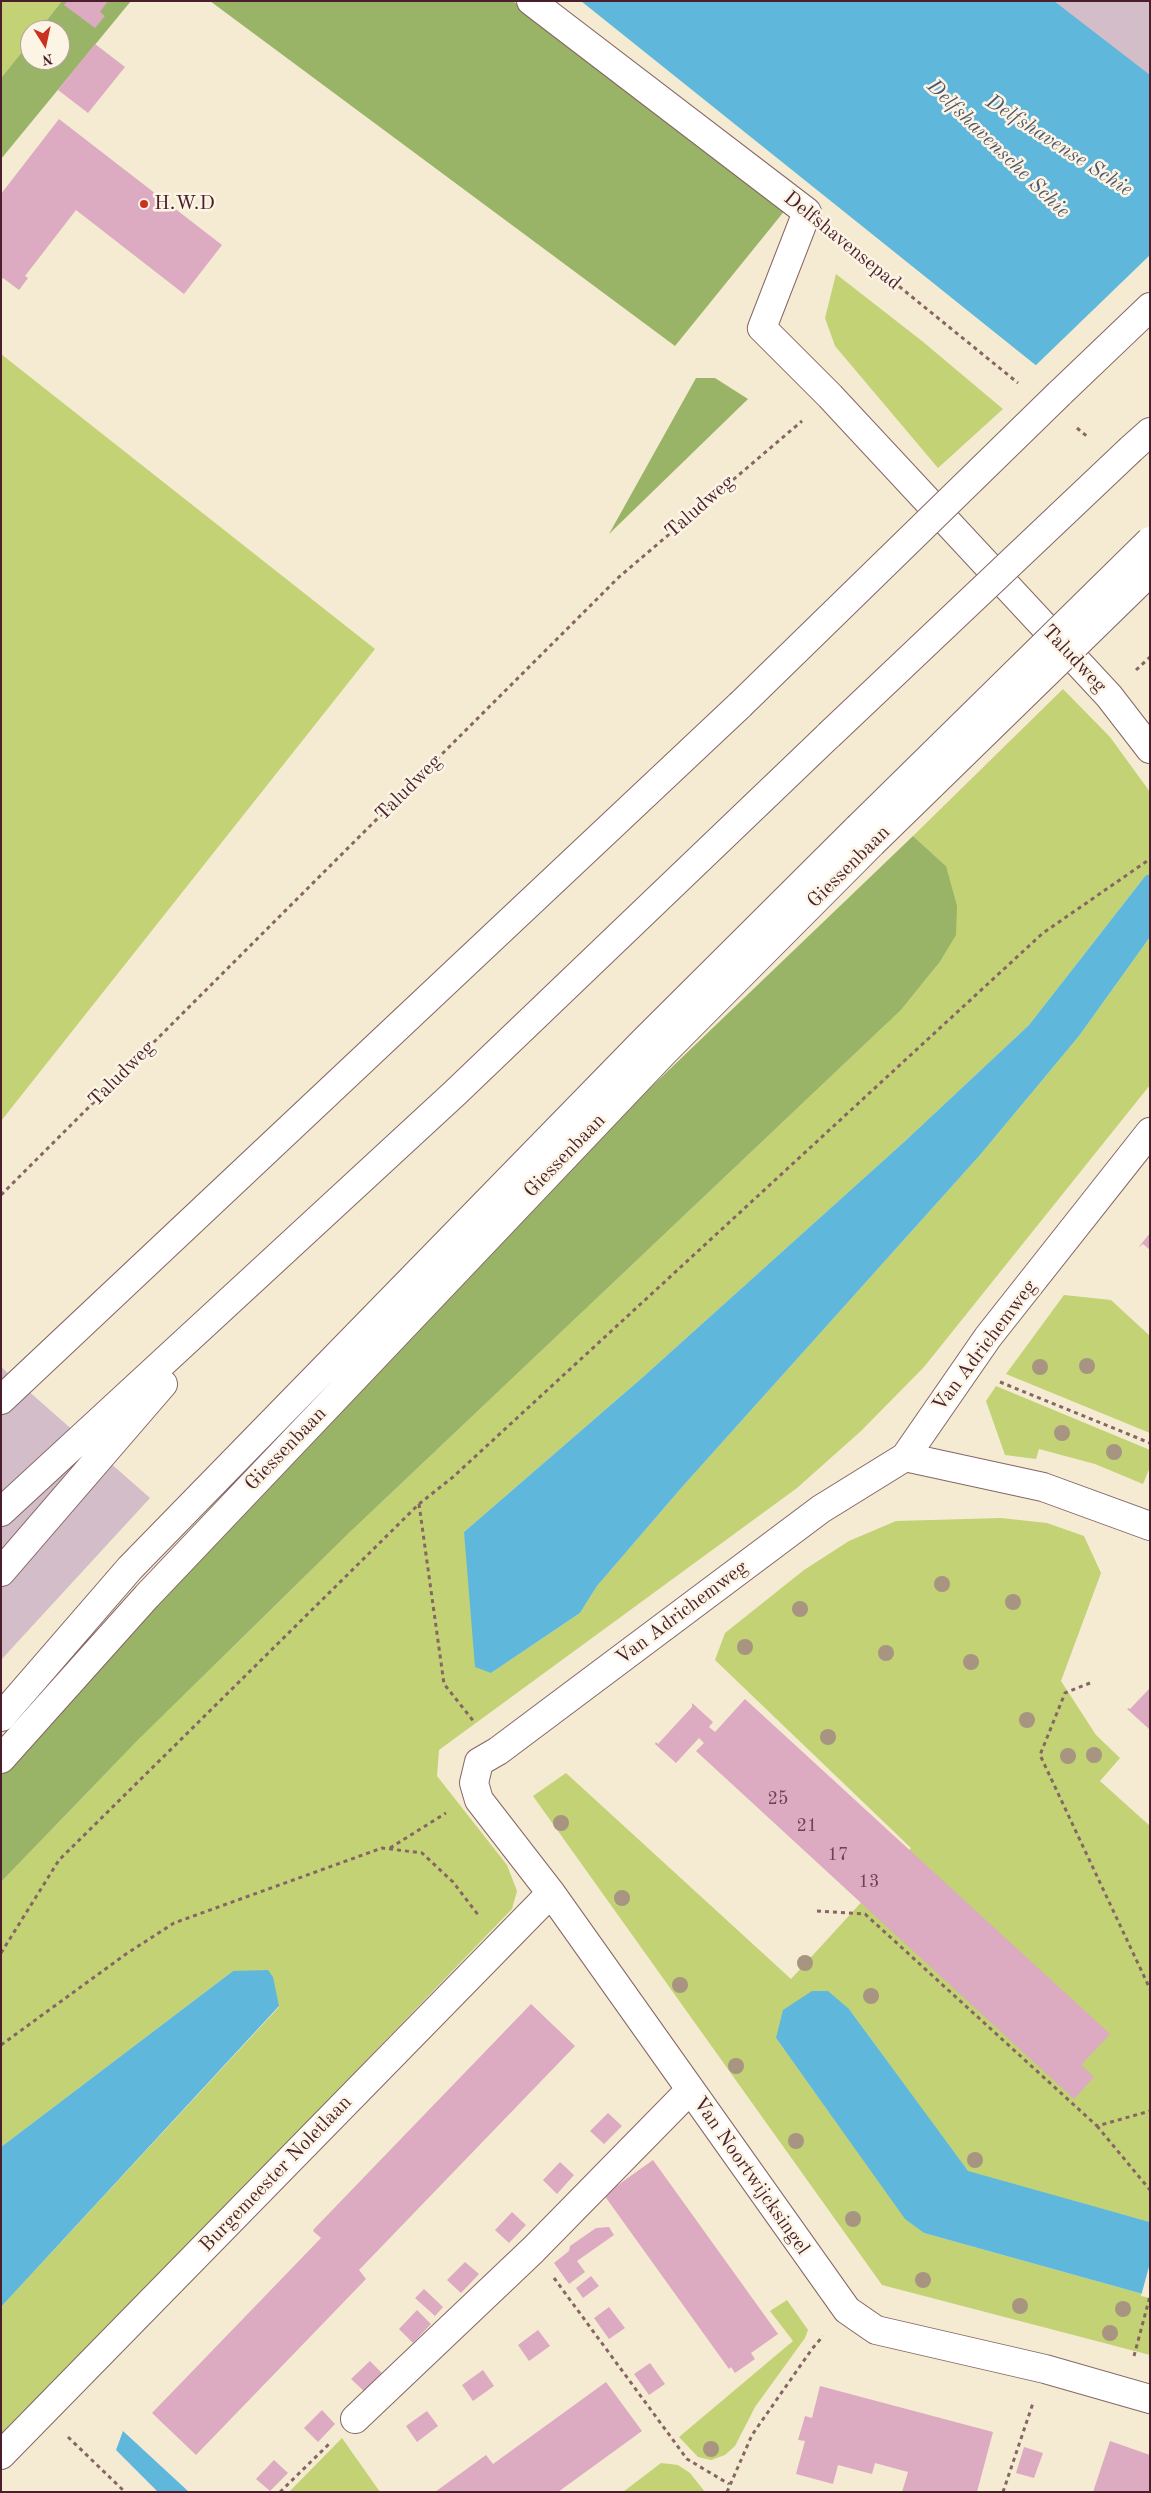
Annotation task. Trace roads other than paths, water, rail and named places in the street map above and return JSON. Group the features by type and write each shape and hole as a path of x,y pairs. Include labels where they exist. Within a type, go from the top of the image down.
{"main road":[{"name":"Delfshavensepad","path":"531,1 807,212"},
{"name":"Taludweg","path":"807,212 762,328 830,396 1109,696 1150,749"},
{"path":"1,1400 740,705 1150,307"},
{"path":"1,1512 245,1288 1150,432"},
{"name":"Giessenbaan","path":"1,1759 147,1596 664,1052 865,835 1150,541"},
{"name":"Giessenbaan","path":"1,1718 130,1568 644,1041 1150,572"},
{"name":"Van Adrichemweg","path":"475,1786 479,1762 498,1751 821,1509 905,1457 966,1368 1150,1132"},
{"path":"1,1572 245,1288"},
{"path":"905,1457 1043,1486 1150,1526"},
{"name":"Van Noortwijcksingel","path":"475,1786 479,1800 551,1893 847,2310 876,2330 1045,2369 1137,2396"},
{"name":"Burgemeester Noletlaan","path":"1,2455 551,1893"},
{"path":"355,2419 533,2250 690,2090"}],"water":[{"path":"581,1 1054,1 1150,75 1150,407 1071,345 1043,371"},
{"path":"1146,875 1150,875 1150,937 1079,1036 980,1155 683,1486 597,1586 580,1613 491,1673 475,1667 464,1532 643,1377 904,1142 1029,1025"},
{"path":"268,1970 273,1977 279,2006 1,2307 1,2147 233,1971"},
{"path":"812,1991 828,1991 849,2009 968,2171 1150,2222 1150,2296 924,2233 905,2219 776,2038 783,2010"},
{"path":"123,2431 189,2492 158,2492 116,2450"}],"place":[{"name":"H.W.D","path":"144,204"}],"water label":[{"name":"Delfshavense Schie","path":"1059,146"},
{"name":"Delfshavensche Schie","path":"998,149"}]}
